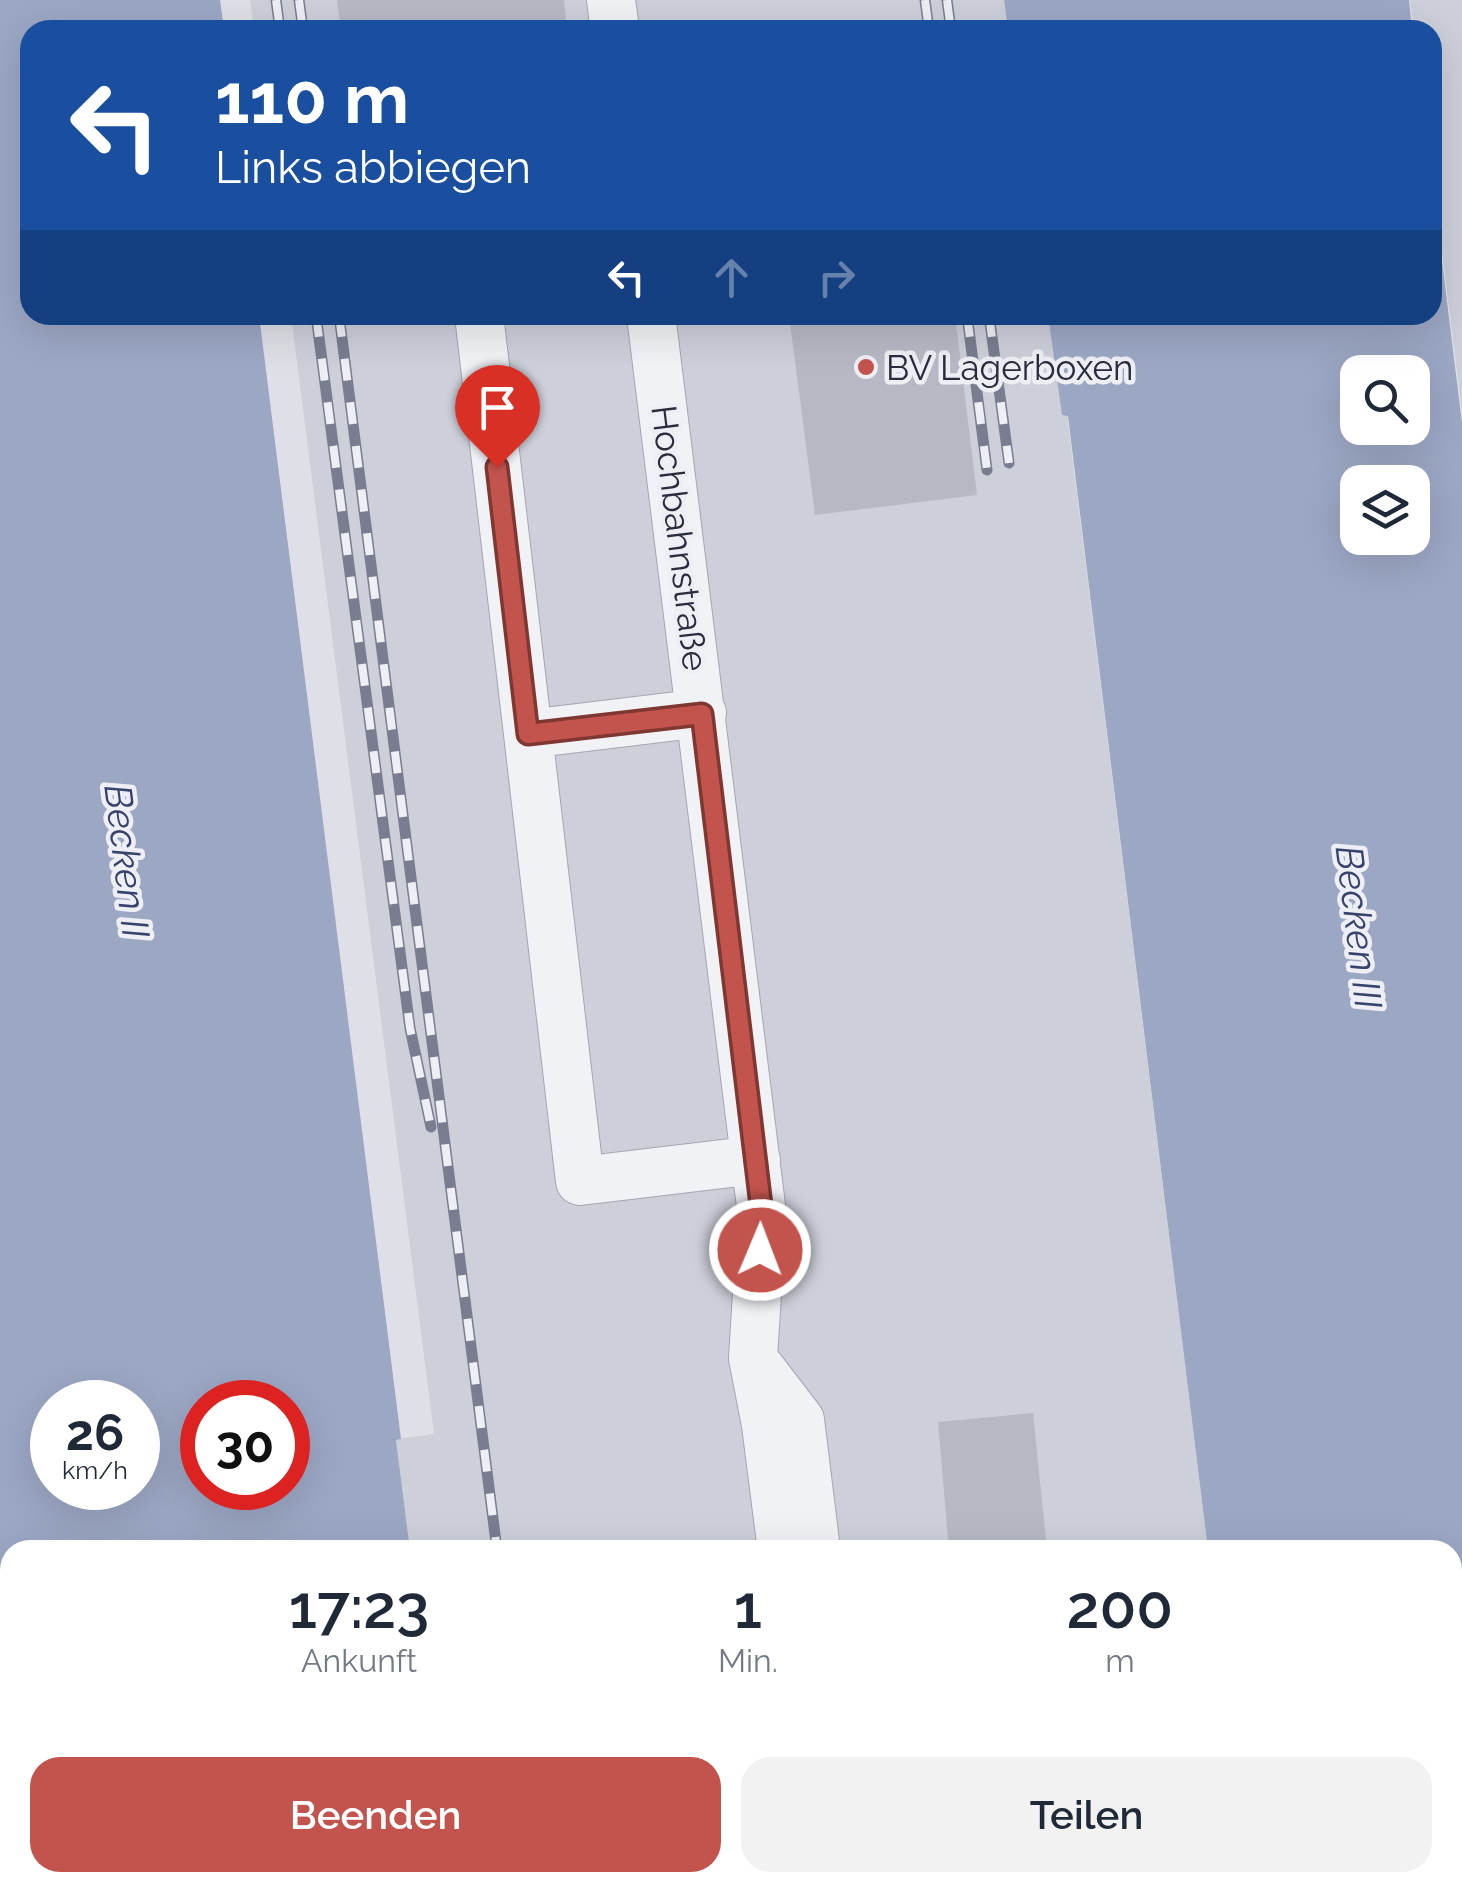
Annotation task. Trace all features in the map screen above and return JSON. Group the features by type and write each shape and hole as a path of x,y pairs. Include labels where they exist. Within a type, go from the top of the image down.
{"street":[{"path":"480,325 580,1180 756,1160"},
{"name":"Hochbahnstraße","path":"652,325 762,1214 753,1358 781,1540"},
{"path":"528,734 702,714"},
{"path":"753,1358 800,1420 815,1540"},
{"path":"804,1455 834,1499 840,1540"}],"shaded area":[{"path":"250,0 1004,0 1007,20 253,20"},
{"path":"1410,0 1462,0 1462,412 1442,251 1442,20 1413,20"},
{"path":"292,325 1049,325 1062,415 1067,415 1207,1540 409,1540 396,1439 434,1434"}],"water":[{"name":"Becken II","path":"0,0 220,0 223,20 20,20 20,325 260,325 401,1439 396,1440 409,1540 0,1540"},
{"path":"1004,0 1409,0 1411,20 1007,20"},
{"name":"Becken III","path":"1442,262 1462,423 1462,1540 1207,1540 1068,416 1062,415 1049,325 1442,325"}],"building":[{"path":"337,0 564,0 566,20 340,20"},
{"path":"790,325 956,325 977,495 815,515"},
{"path":"1033,1413 1046,1540 948,1540 938,1422"}],"railway":[{"path":"276,0 279,20"},
{"path":"299,0 302,20"},
{"path":"925,0 928,20"},
{"path":"947,0 950,20"},
{"path":"317,325 410,1028 431,1127"},
{"path":"340,325 496,1540"},
{"path":"968,325 987,470"},
{"path":"990,325 1009,463"}],"place":[{"name":"BV Lagerboxen","path":"866,367"}],"route":[{"path":"497,467 528,734 702,714 762,1214 760,1250"}]}
